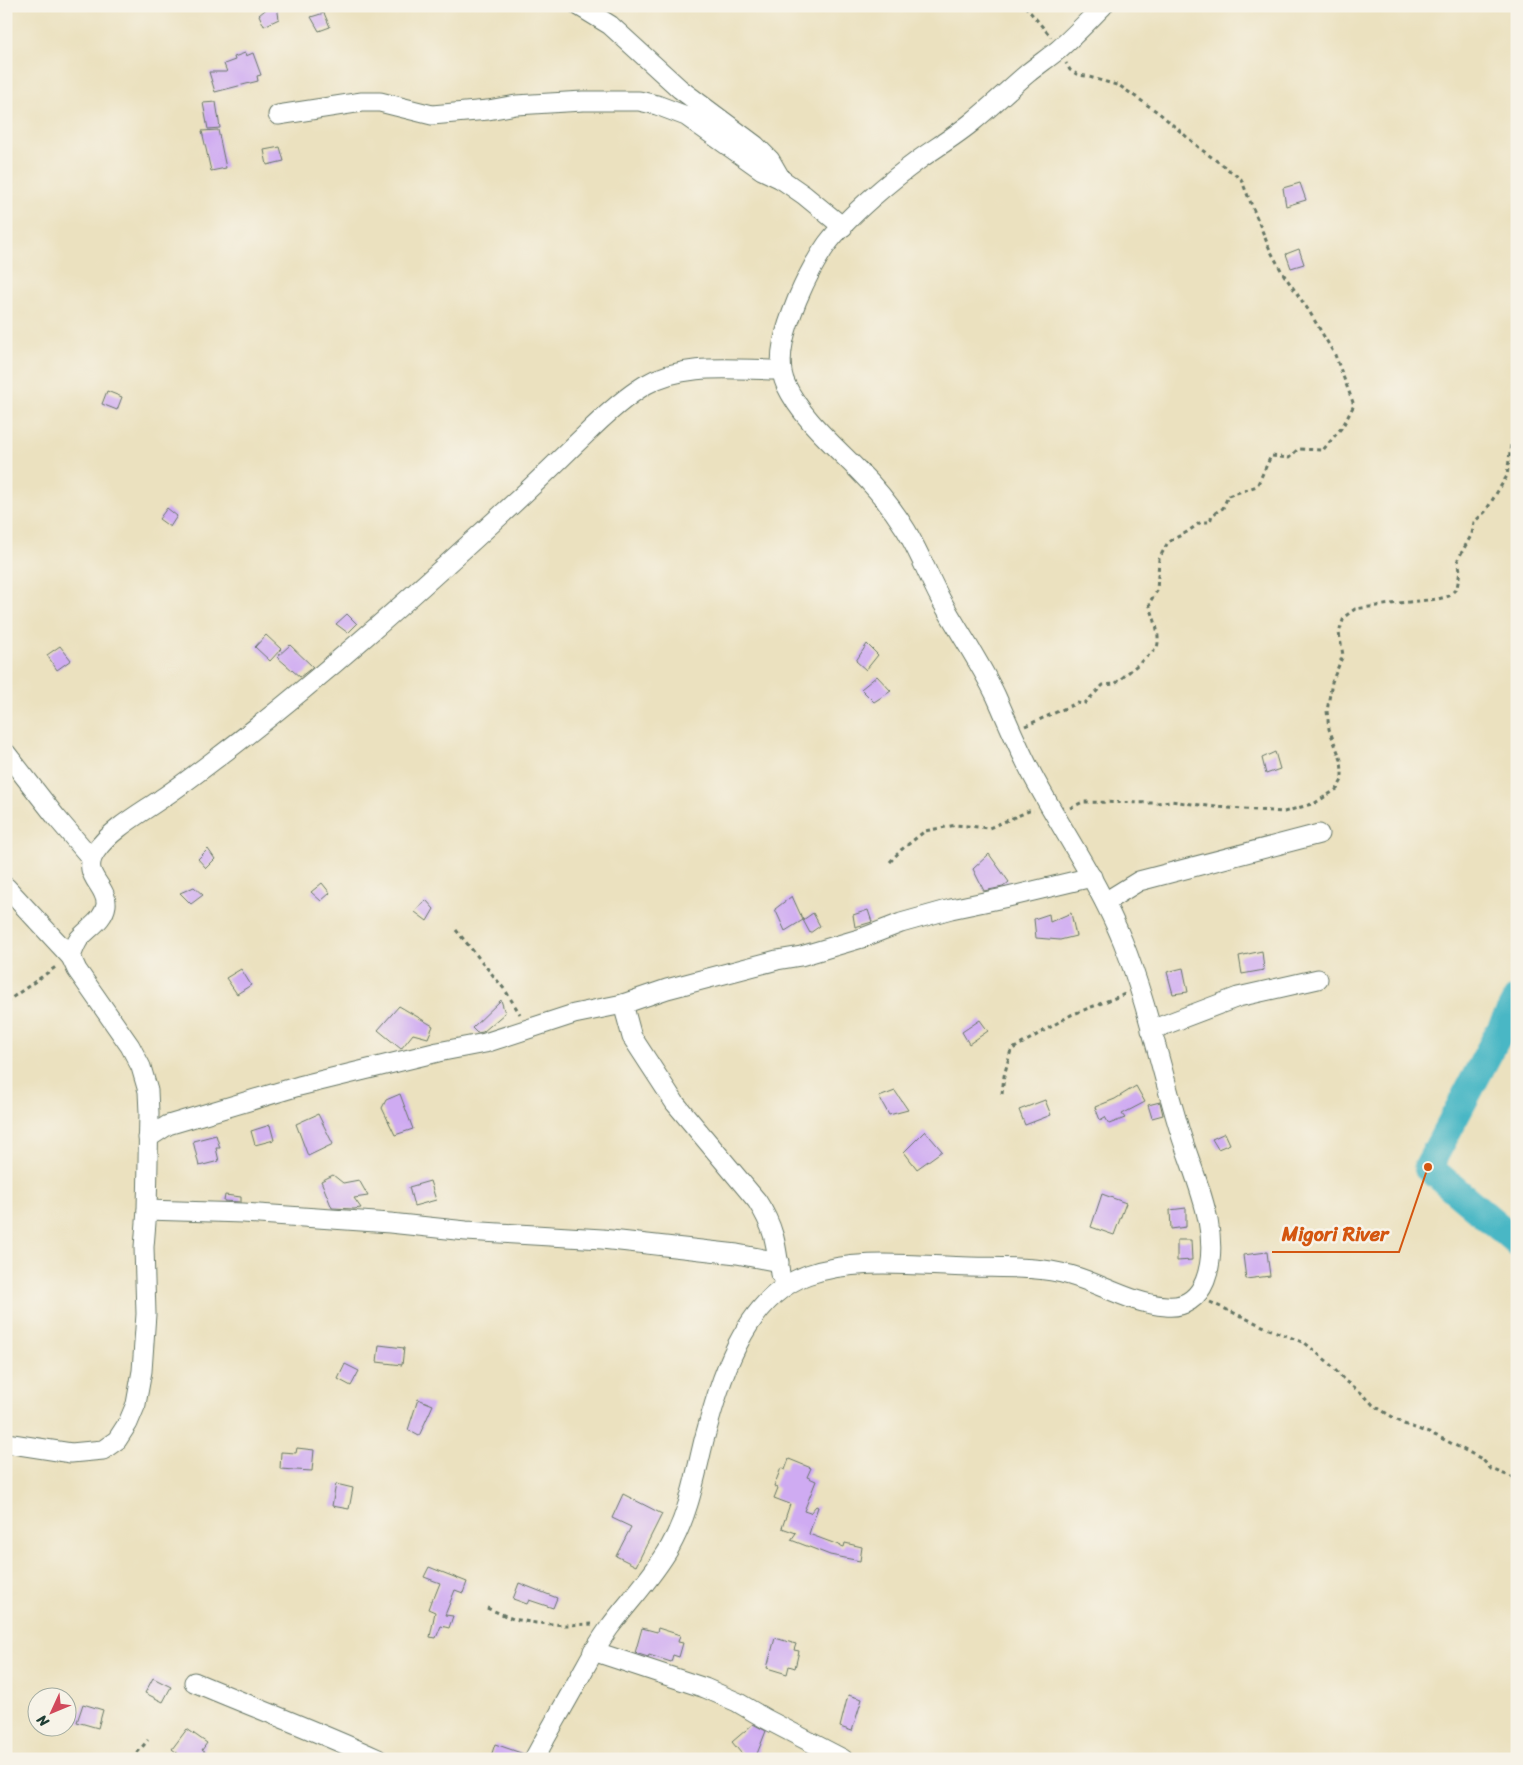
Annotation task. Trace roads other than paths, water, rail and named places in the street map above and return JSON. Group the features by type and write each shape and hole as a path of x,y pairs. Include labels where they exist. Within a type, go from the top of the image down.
{"street":[{"path":"579,6 610,25 680,89 755,145 770,160 781,180"},
{"path":"534,1759 593,1651 669,1549 684,1515 693,1488 699,1469 702,1448 725,1372 756,1313 765,1302 784,1287 808,1275 854,1265 896,1264 1045,1270 1066,1274 1125,1296 1168,1307 1180,1306 1195,1296 1206,1279 1211,1248 1203,1198 1181,1134 1140,988 1105,902 1052,811 1011,732 996,696 941,600 905,529 866,477 799,408 787,388 780,370 783,346 797,301 809,274 826,246 894,178 967,127 1029,72 1059,49 1103,6"},
{"path":"278,116 362,102 388,104 432,115 538,103 639,101 657,105 686,116 762,170 804,195 843,227"},
{"path":"72,959 78,941 101,917 106,908 106,898 94,879 91,870 91,858 98,848 122,825 169,794 271,718 365,638 627,397 647,384 667,375 716,369 780,370"},
{"path":"6,753 91,858"},
{"path":"1105,902 1139,881 1319,834"},
{"path":"148,1138 168,1125 299,1086 438,1052 486,1044 574,1014 623,1004 667,989 768,962 801,956 862,938 901,923 951,909 1092,877"},
{"path":"6,887 72,959 77,970 130,1046 141,1066 148,1091 150,1113 144,1247 146,1314 142,1371 136,1404 122,1434 103,1450 71,1453 6,1443"},
{"path":"1151,1030 1238,997 1318,979"},
{"path":"623,1004 632,1037 675,1103 757,1201 768,1218 774,1234 784,1287"},
{"path":"147,1210 348,1220 466,1231 602,1239 737,1254 778,1262"},
{"path":"593,1651 696,1685 729,1698 843,1759"},
{"path":"194,1682 317,1731 378,1759"}],"waterway":[{"path":"1517,999 1428,1167 1517,1242"}],"place":[{"name":"Migori River","path":"1428,1167"}]}
